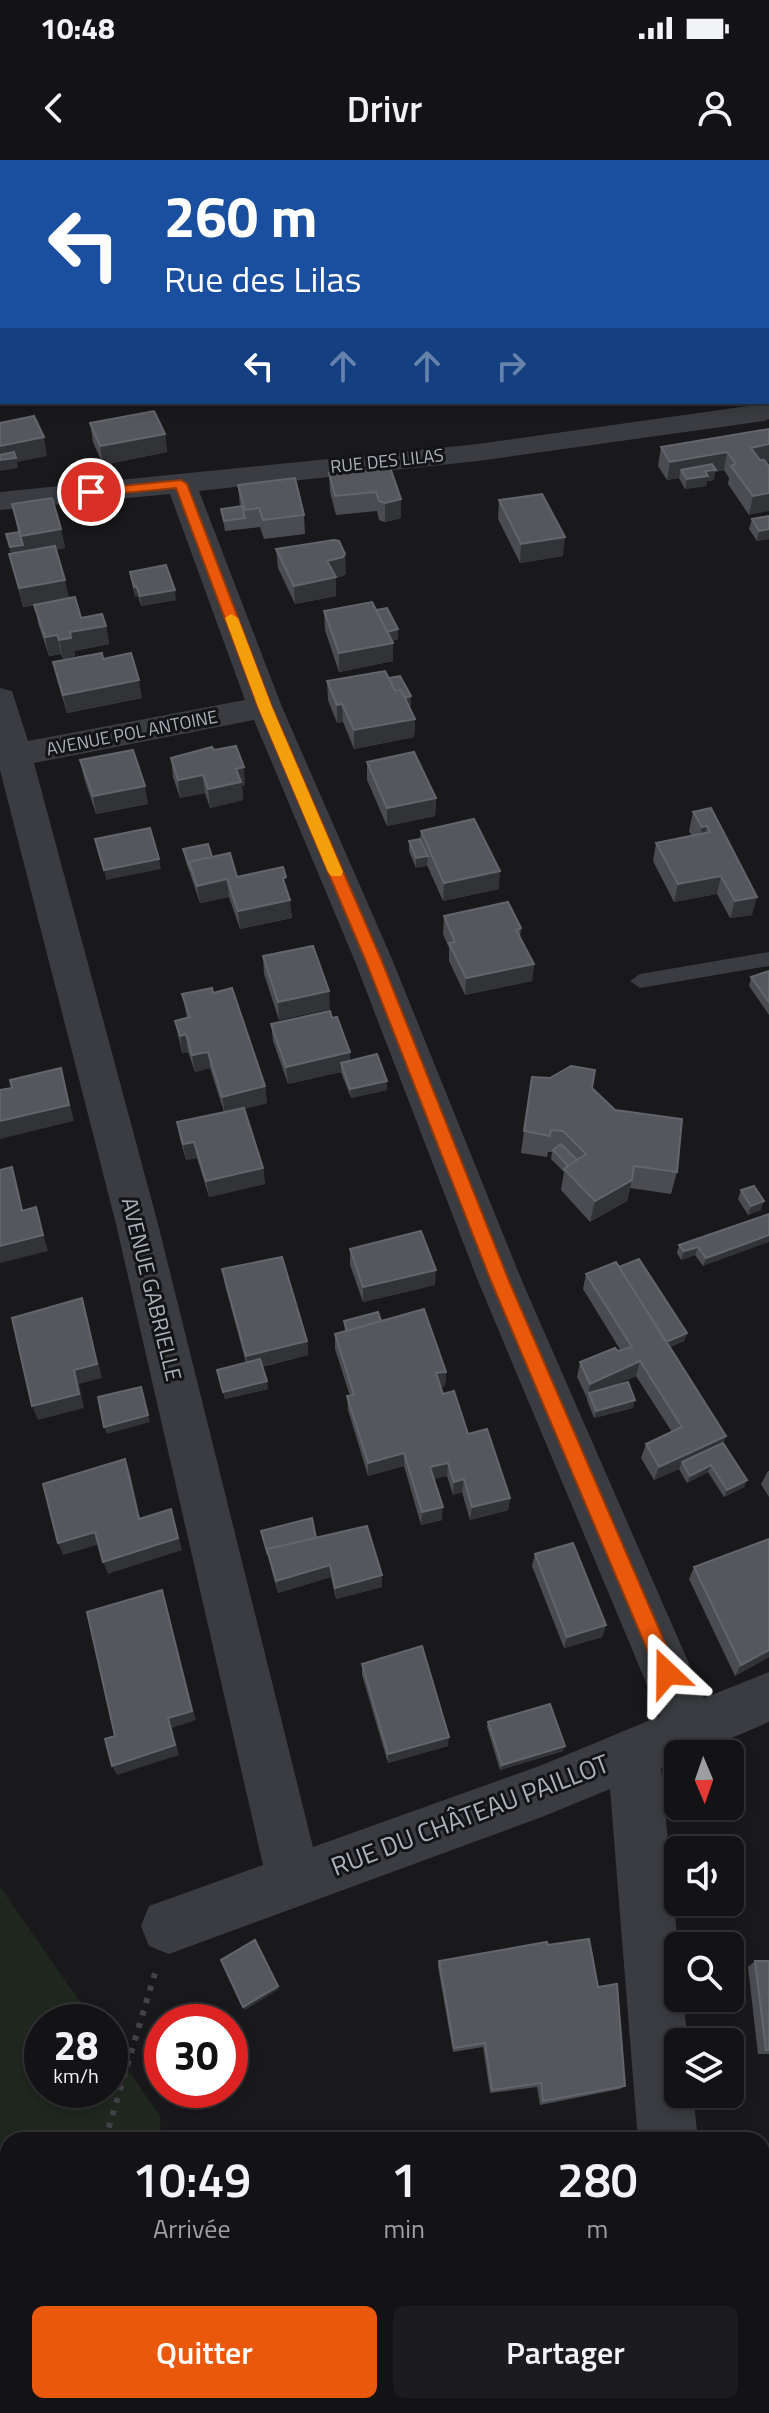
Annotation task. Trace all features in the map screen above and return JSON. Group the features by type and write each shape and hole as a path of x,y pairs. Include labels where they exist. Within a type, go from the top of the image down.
{"street":[{"name":"RUE DES LILAS","path":"0,501 181,484 649,431 767,413"},
{"path":"181,484 265,707 373,959 500,1281 691,1729"},
{"name":"AVENUE GABRIELLE","path":"0,699 7,757 137,1224 294,1881"},
{"name":"AVENUE POL ANTOINE","path":"7,757 265,707"},
{"name":"RUE DU CHÂTEAU PAILLOT","path":"169,1926 542,1791 769,1697"},
{"path":"633,1753 667,2132"}],"lane":[{"path":"640,981 769,959"}],"path":[{"path":"107,2132 169,1926"}],"shaded area":[{"path":"0,1887 81,2004 24,2004 24,2108 128,2108 128,2070 144,2093 144,2108 154,2108 160,2116 161,2132 0,2132"}],"building":[{"path":"154,411 165,434 100,446 90,423"},
{"path":"34,416 44,437 0,446 0,423"},
{"path":"769,429 769,444 751,448 769,466 769,493 753,496 731,466 736,464 727,452 670,462 661,447"},
{"path":"14,452 16,458 0,460 0,455"},
{"path":"712,464 716,470 705,471 708,476 687,479 681,470"},
{"path":"390,467 401,499 385,503 379,501 376,492 335,496 329,473"},
{"path":"295,478 304,515 263,520 259,508 245,510 238,485"},
{"path":"542,494 565,537 521,544 499,500"},
{"path":"52,498 61,529 21,536 12,504"},
{"path":"242,506 245,518 224,521 221,509"},
{"path":"769,516 769,529 759,531 752,519"},
{"path":"19,532 23,545 10,547 6,534"},
{"path":"339,541 345,554 327,561 336,577 294,586 276,549"},
{"path":"55,546 65,580 19,588 9,554"},
{"path":"166,565 175,590 140,596 130,572"},
{"path":"75,597 81,618 102,614 106,626 70,632 71,638 59,640 57,635 45,637 34,605"},
{"path":"372,602 393,643 339,653 324,611"},
{"path":"387,608 398,629 387,632 376,610"},
{"path":"102,653 103,659 131,653 139,680 63,695 53,662"},
{"path":"385,671 395,691 401,690 415,719 354,730 342,704 337,705 327,681"},
{"path":"400,676 411,696 405,698 401,690 395,691 389,678"},
{"path":"236,746 244,767 236,769 241,782 208,789 203,775 178,780 171,758 212,747 214,750"},
{"path":"133,750 145,786 93,796 80,760"},
{"path":"414,752 436,798 387,808 367,762"},
{"path":"711,808 757,897 735,901 721,876 678,884 656,843 710,832 707,826 702,827 693,812"},
{"path":"474,819 500,871 444,883 421,831"},
{"path":"150,828 159,859 104,870 95,839"},
{"path":"420,839 428,856 416,858 409,841"},
{"path":"208,844 212,857 189,862 191,870 183,849"},
{"path":"230,853 237,877 283,867 286,877 283,879 290,900 238,911 227,879 197,886 189,862"},
{"path":"508,902 521,928 516,930 534,964 466,978 449,943 455,942 444,916"},
{"path":"313,946 329,991 278,1002 263,956"},
{"path":"769,971 769,1002 751,977"},
{"path":"212,988 213,993 232,988 265,1086 222,1097 208,1052 192,1055 186,1034 180,1036 175,1021 190,1017 182,994"},
{"path":"330,1011 332,1018 337,1017 350,1052 286,1067 271,1024"},
{"path":"377,1054 387,1081 350,1089 341,1063"},
{"path":"571,1066 595,1070 592,1088 615,1110 682,1119 677,1172 634,1166 632,1180 595,1201 564,1169 586,1154 563,1131 551,1130 550,1136 524,1131 532,1077 550,1078"},
{"path":"61,1068 69,1105 0,1121 0,1090 12,1088 10,1080"},
{"path":"244,1108 263,1168 206,1181 194,1142 183,1144 177,1122"},
{"path":"561,1144 577,1160 568,1166 553,1150"},
{"path":"12,1167 22,1211 36,1207 43,1235 0,1246 0,1170"},
{"path":"754,1186 764,1201 751,1206 741,1190"},
{"path":"769,1214 769,1235 706,1258 698,1247 684,1251 679,1245"},
{"path":"421,1231 436,1270 363,1287 350,1249"},
{"path":"282,1257 307,1341 246,1356 222,1269"},
{"path":"639,1259 687,1333 666,1342 619,1267"},
{"path":"616,1262 726,1436 659,1467 646,1444 682,1427 640,1361 590,1384 580,1362 615,1348 618,1351 632,1347 586,1274"},
{"path":"82,1298 97,1364 74,1370 79,1394 32,1406 12,1318"},
{"path":"424,1309 446,1372 436,1373 443,1394 454,1391 468,1434 487,1429 510,1498 472,1507 464,1479 454,1482 448,1463 430,1467 443,1507 422,1512 404,1453 368,1463 347,1396 354,1395 335,1334"},
{"path":"378,1312 381,1321 347,1331 344,1321"},
{"path":"260,1359 267,1381 223,1392 217,1370"},
{"path":"628,1382 635,1400 596,1411 589,1393"},
{"path":"141,1387 148,1415 104,1427 98,1397"},
{"path":"723,1443 747,1480 727,1490 711,1465 690,1476 682,1462"},
{"path":"125,1459 139,1519 171,1509 178,1538 103,1562 95,1532 58,1543 43,1484"},
{"path":"312,1518 316,1538 267,1549 268,1555 261,1531"},
{"path":"367,1526 382,1575 335,1588 330,1565 276,1581 267,1549"},
{"path":"769,1539 769,1650 741,1665 694,1567"},
{"path":"573,1543 606,1625 567,1637 535,1554"},
{"path":"162,1590 192,1711 168,1718 175,1745 112,1766 105,1739 115,1736 87,1612"},
{"path":"422,1646 449,1737 388,1754 362,1664"},
{"path":"550,1704 565,1746 502,1765 488,1722"},
{"path":"589,1939 598,1987 617,1984 625,2086 543,2101 541,2083 492,2090 485,2043 454,2048 439,1961 547,1942 548,1945"},
{"path":"255,1940 278,1986 248,2004 242,2004 221,1960"},
{"path":"755,1961 769,1961 769,2050 766,2050"}],"slow traffic":[{"path":"231,618 265,707 336,872"}],"route":[{"path":"91,492 181,484 265,707 373,959 500,1281 667,1673"}]}
